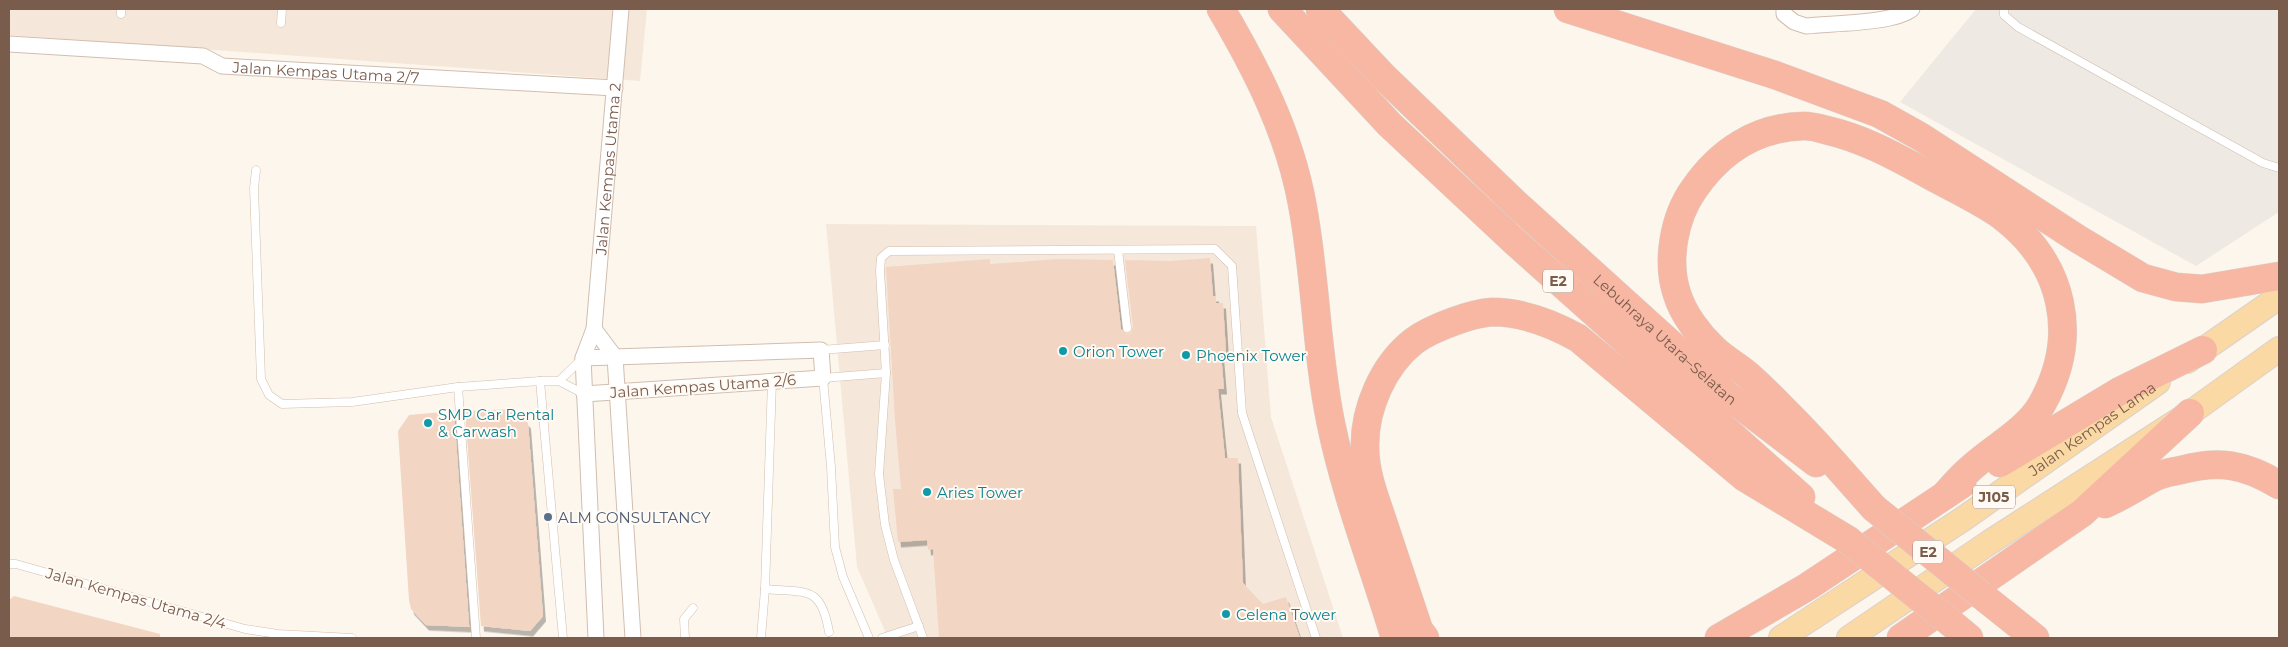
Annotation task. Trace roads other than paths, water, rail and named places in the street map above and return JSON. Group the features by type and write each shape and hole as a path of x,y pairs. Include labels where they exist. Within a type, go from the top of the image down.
{"highway":[{"path":"1221,9 1262,84 1278,119 1292,161 1302,202 1310,250 1331,423 1351,500 1395,638"},
{"name":"Lebuhraya Utara–Selatan","path":"1282,9 1390,125 1494,223 1848,540 1960,631"},
{"name":"Lebuhraya Utara–Selatan","path":"1320,9 1383,76 1515,203 1727,395 1874,508 2035,638"},
{"path":"1568,9 1775,75 1880,114 1921,137 2092,248 2143,278 2176,287 2202,289 2279,276"},
{"path":"1874,508 1794,421 1748,375 1713,348 1690,320 1677,294 1673,271 1673,247 1677,222 1688,196 1708,168 1736,145 1770,131 1806,126 1849,135 1886,151 2003,217 2033,245 2052,275 2063,312 2062,346 2054,379 2041,406 2010,437 1970,469 1946,494"},
{"path":"1425,638 1419,630 1368,476 1365,448 1368,421 1376,391 1390,367 1414,342 1440,326 1468,317 1491,312 1520,315 1551,323 1578,338 1744,477 1848,540"},
{"path":"1719,638 1807,587 1946,494 2120,390 2203,350"},
{"path":"1901,638 2082,513 2190,413"},
{"path":"2082,513 2121,497 2157,476 2202,465 2231,464 2263,474 2279,485"},
{"path":"1712,638 1760,615"}],"main road":[{"name":"J105","path":"2203,350 2279,297"},
{"name":"J105","path":"1849,638 1990,542 2190,413 2279,349"},
{"name":"Jalan Kempas Lama","path":"1781,638 1963,519 2203,350"}],"street":[{"name":"Jalan Kempas Utama 2","path":"583,358 594,329 621,9"},
{"path":"1784,9 1784,14 1794,22 1806,26 1889,18 1905,15 1912,9"},
{"name":"Jalan Kempas Utama 2/7","path":"9,44 203,56 222,66 615,88"},
{"path":"594,329 615,357 633,638"},
{"path":"821,350 823,378"},
{"name":"Jalan Kempas Utama 2/6","path":"583,358 821,350"},
{"path":"583,358 596,638"},
{"name":"Jalan Kempas Utama 2/6","path":"584,394 823,378"}],"lane":[{"path":"281,23 282,9"},
{"path":"2004,9 2004,15 2018,27 2263,163 2279,168"},
{"path":"256,170 254,188 261,379 268,395 282,404 334,402 458,387 559,380 584,394"},
{"path":"923,638 899,578 885,526 879,474 886,373 880,271 881,258 889,251 1215,249 1232,266 1242,413 1316,638"},
{"path":"1118,250 1127,328"},
{"name":"Jalan Kempas Utama 2/6","path":"821,350 885,345"},
{"path":"559,380 583,358"},
{"name":"Jalan Kempas Utama 2/6","path":"823,378 886,373"},
{"path":"823,378 831,467 835,547 843,577 869,638"},
{"path":"761,638 765,589 772,380"},
{"path":"540,381 564,638"},
{"path":"458,387 476,638"},
{"name":"Jalan Kempas Utama 2/4","path":"9,564 16,564 245,629 278,634 352,638"},
{"path":"765,589 806,593 816,597 825,610 829,632"},
{"path":"685,638 684,618 693,608"},
{"path":"882,638 918,626"},
{"path":"243,638 245,629"}],"place":[{"name":"Orion Tower","path":"1063,351"},
{"name":"Phoenix Tower","path":"1186,355"},
{"name":"SMP Car Rental & Carwash","path":"428,423"},
{"name":"Aries Tower","path":"927,492"},
{"name":"ALM CONSULTANCY","path":"548,517"},
{"name":"Celena Tower","path":"1226,614"}]}
